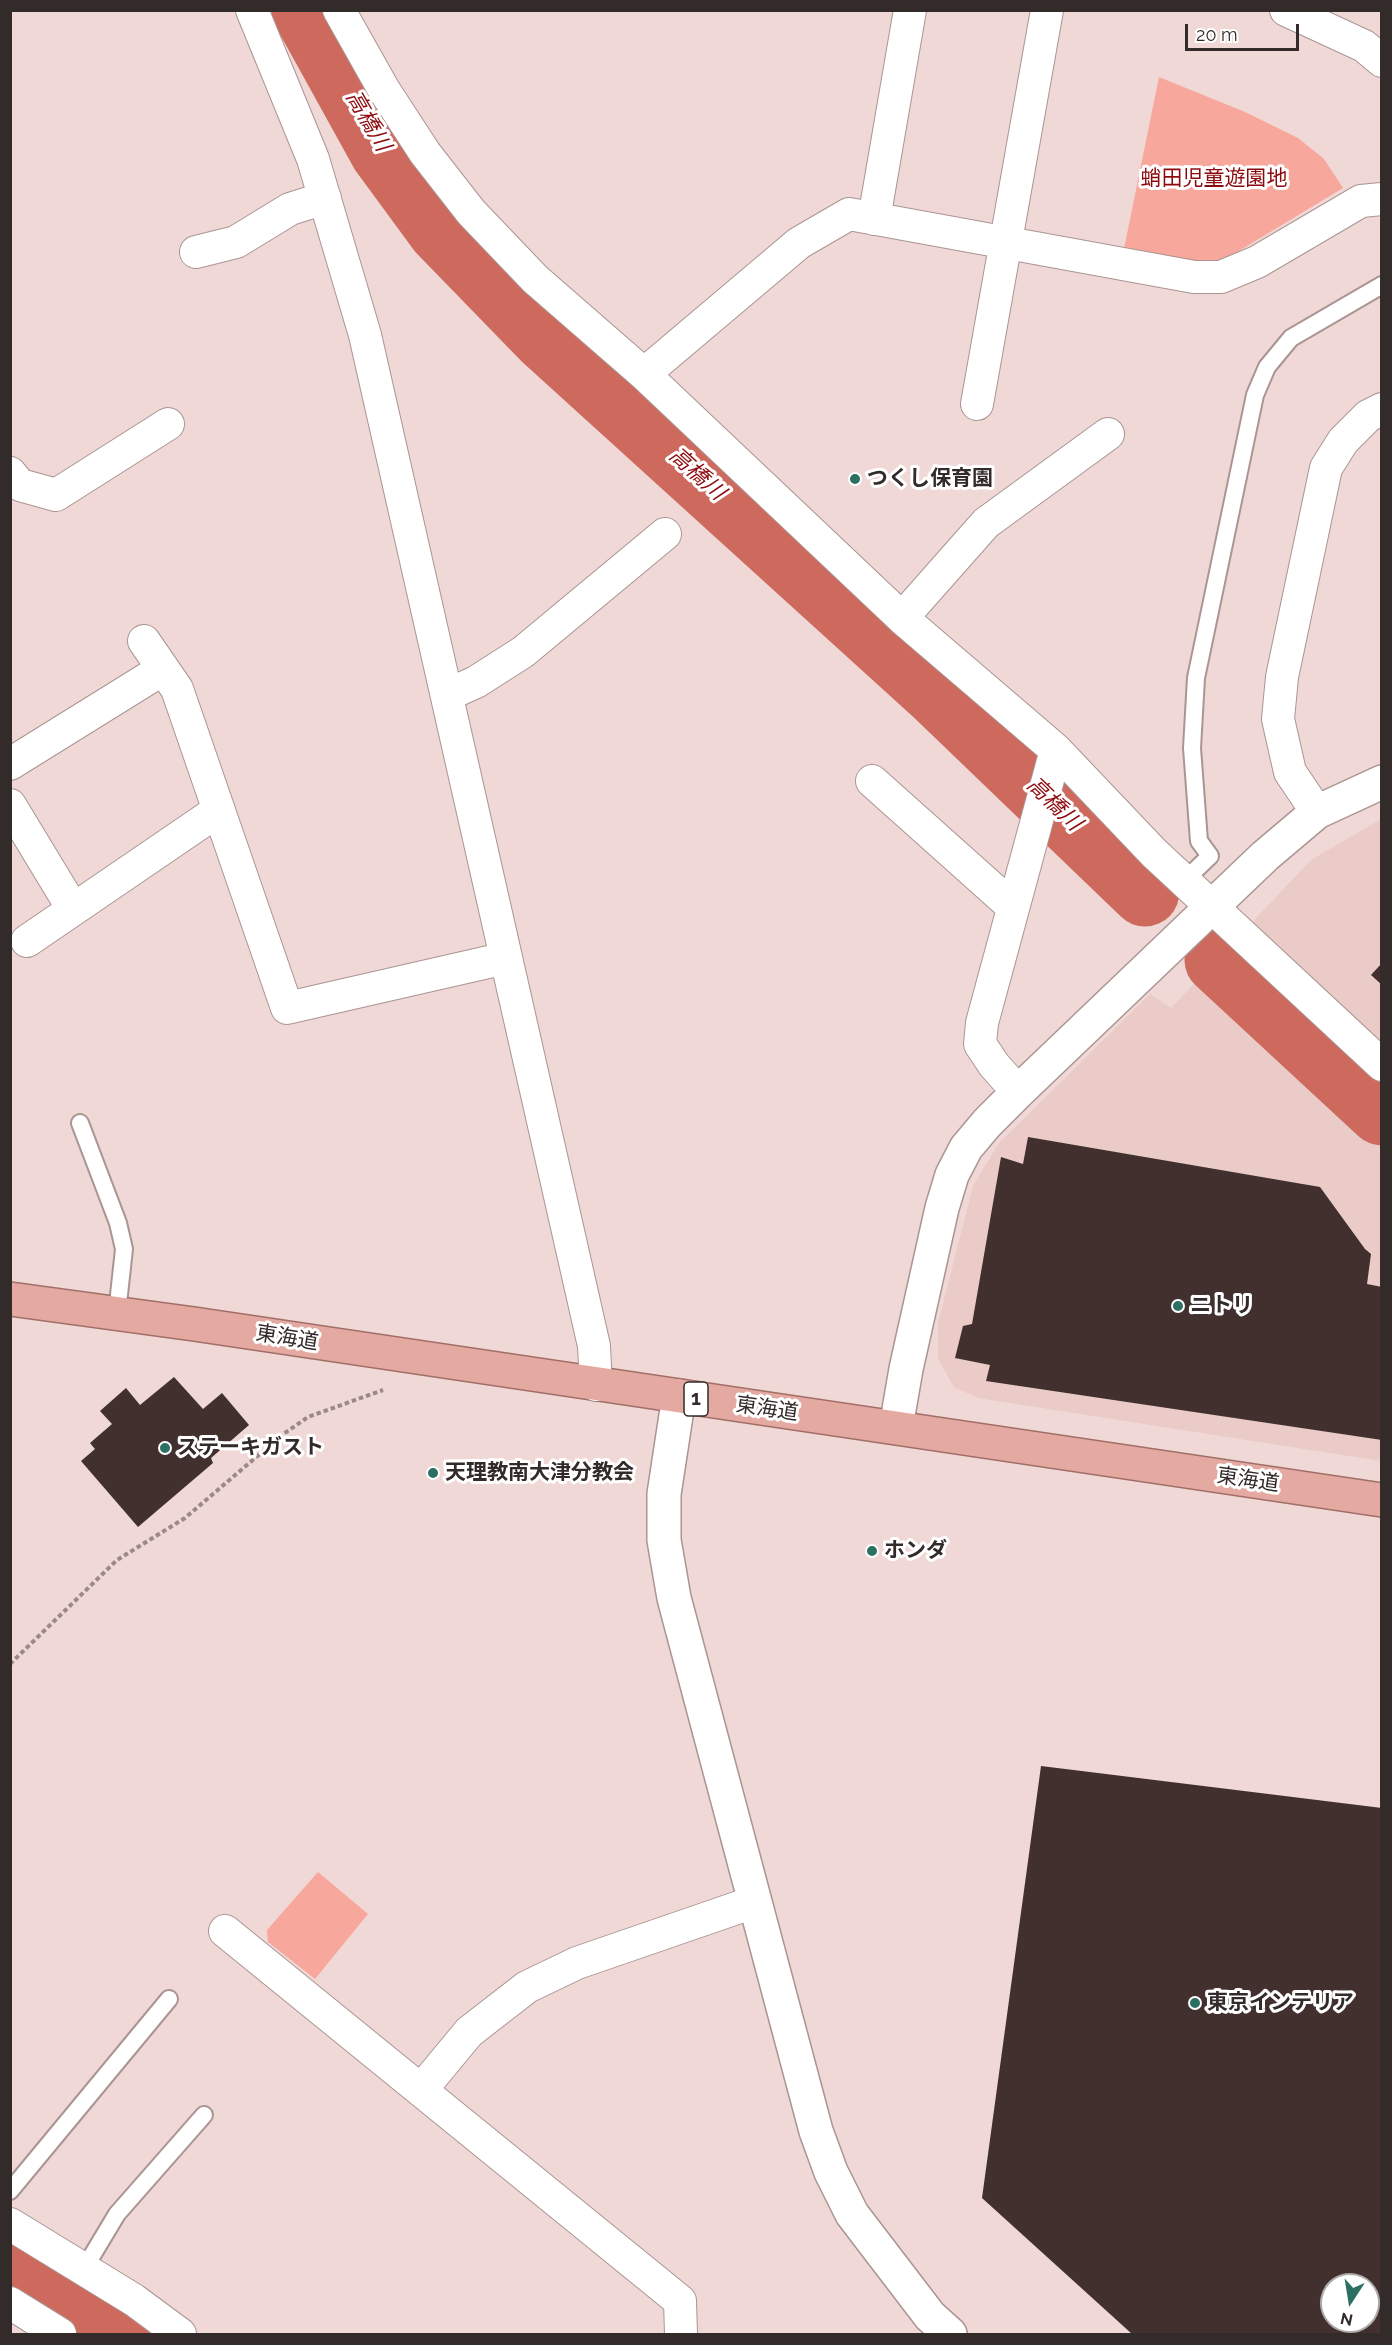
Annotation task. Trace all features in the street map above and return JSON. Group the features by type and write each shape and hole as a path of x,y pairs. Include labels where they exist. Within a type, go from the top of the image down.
{"highway":[{"name":"東海道","path":"10,1299 1382,1500"}],"street":[{"path":"252,10 313,159 365,335 594,1346 596,1385"},
{"path":"339,10 384,90 419,144 471,213 535,279 644,374 1053,761 1382,1065"},
{"path":"874,219 910,10"},
{"path":"977,404 1047,10"},
{"path":"1286,10 1364,46 1382,61"},
{"path":"196,252 236,242 290,209 325,198"},
{"path":"644,374 799,243 849,214 1194,277 1221,277 1257,262 1361,201 1382,199"},
{"path":"1317,812 1290,772 1278,718 1282,677 1326,468 1343,441 1368,416 1382,409"},
{"path":"10,473 20,485 56,495 168,424"},
{"path":"902,618 986,523 1108,434"},
{"path":"447,695 476,682 523,652 665,534"},
{"path":"144,641 177,689 287,1008 506,958"},
{"path":"10,764 163,669"},
{"path":"1018,1092 994,1065 980,1044 982,1023 1053,761"},
{"path":"872,781 1013,907"},
{"path":"896,1428 909,1357 942,1208 952,1175 966,1148 1018,1092 1265,856 1317,812 1382,782"},
{"path":"10,805 73,909"},
{"path":"27,941 219,810"},
{"path":"679,1396 664,1494 664,1540 674,1598 816,2131 831,2172 852,2214 930,2316 950,2334"},
{"path":"421,2090 469,2032 527,1987 577,1963 754,1902"},
{"path":"225,1931 680,2301 681,2334"},
{"path":"10,2224 134,2300 180,2334"},
{"path":"10,2303 60,2334"}],"lane":[{"path":"1184,881 1210,856 1199,841 1192,748 1196,678 1255,395 1267,367 1291,338 1382,285"},
{"path":"80,1123 118,1223 124,1249 117,1313"},
{"path":"10,2191 169,1999"},
{"path":"84,2270 117,2214 204,2115"}],"path":[{"path":"10,1664 117,1560 185,1518 282,1435 308,1417 392,1386"}],"shaded area":[{"path":"1381,819 1381,1461 978,1398 954,1387 938,1359 938,1323 973,1186 999,1143 1150,994 1171,1008 1311,860"}],"green space":[{"name":"蛸田児童遊園地","path":"1159,77 1245,112 1298,138 1324,159 1343,188 1224,260 1200,262 1124,249"},
{"path":"318,1872 368,1914 315,1979 268,1942 267,1930"}],"building":[{"path":"1382,963 1382,985 1371,975"},
{"name":"ニトリ","path":"1028,1137 1320,1187 1371,1254 1367,1284 1382,1287 1382,1440 986,1381 990,1365 955,1358 963,1326 972,1324 1001,1157 1023,1164"},
{"path":"174,1377 203,1409 222,1393 249,1425 211,1458 213,1463 138,1527 81,1461 95,1449 90,1443 112,1424 100,1411 126,1388 140,1405"},
{"name":"東京インテリア","path":"1041,1766 1382,1808 1382,2334 1132,2334 982,2198"}],"waterway":[{"name":"高橋川","path":"306,10 384,151 442,230 546,337 936,691 1145,892"},
{"name":"高橋川","path":"1219,960 1382,1111"},
{"path":"10,2264 115,2334"}],"place":[{"name":"つくし保育園","path":"855,479"},
{"name":"ニトリ","path":"1178,1306"},
{"name":"ステーキガスト","path":"165,1448"},
{"name":"天理教南大津分教会","path":"433,1473"},
{"name":"ホンダ","path":"872,1551"},
{"name":"東京インテリア","path":"1195,2003"}]}
